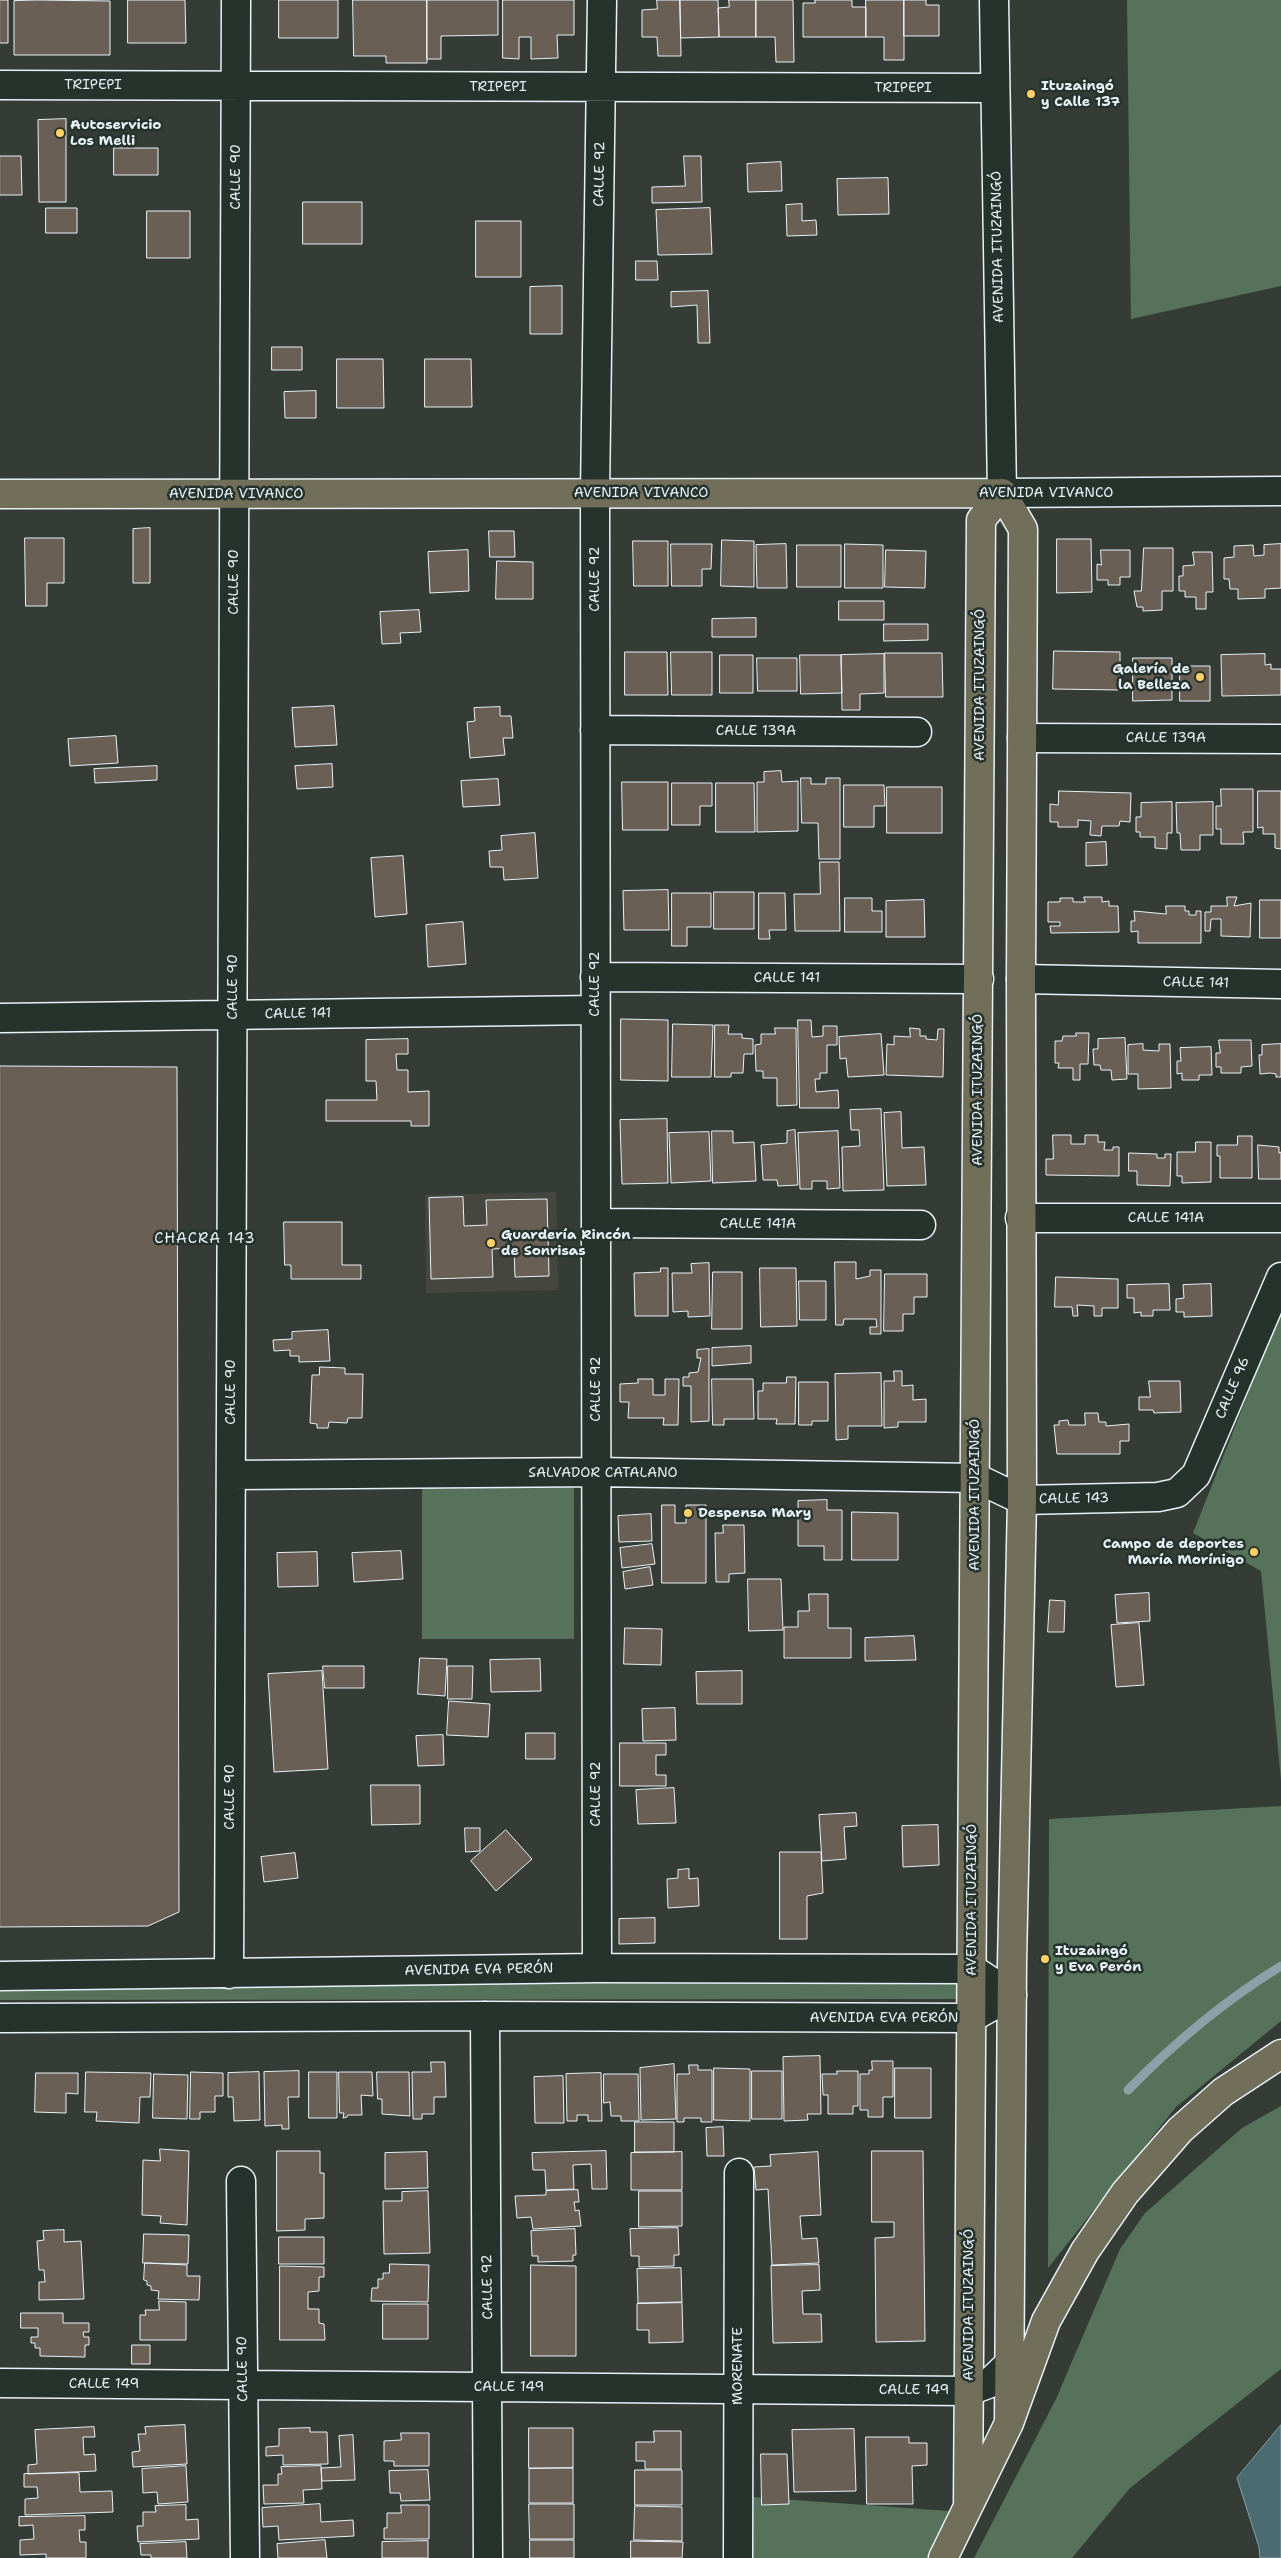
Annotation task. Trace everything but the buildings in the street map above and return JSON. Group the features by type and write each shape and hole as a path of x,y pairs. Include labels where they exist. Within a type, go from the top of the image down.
{"main road":[{"name":"AVENIDA VIVANCO","path":"0,494 1002,493"},
{"name":"AVENIDA ITUZAINGÓ","path":"968,2504 981,520 1002,493 1023,529 1020,1218 1022,1500 1012,1995 1009,2423"},
{"path":"943,2558 1009,2423 1046,2321 1085,2251 1125,2193 1180,2130 1223,2092 1281,2054"}],"street":[{"name":"CALLE 90","path":"229,1974 236,0"},
{"name":"CALLE 92","path":"596,1968 594,493 602,0"},
{"name":"AVENIDA ITUZAINGÓ","path":"994,0 1002,493"},
{"name":"TRIPEPI","path":"0,85 995,88"},
{"name":"AVENIDA VIVANCO","path":"1002,493 1281,491"},
{"name":"CALLE 139A","path":"595,730 917,732"},
{"name":"CALLE 139A","path":"1022,738 1281,739"},
{"name":"CALLE 141","path":"595,977 979,979"},
{"name":"CALLE 141","path":"1021,979 1281,984"},
{"name":"CALLE 141","path":"0,1018 595,1010"},
{"name":"CALLE 141A","path":"1020,1218 1281,1218"},
{"name":"CALLE 141A","path":"596,1223 921,1225"},
{"name":"CALLE 96","path":"1177,1493 1196,1475 1281,1277"},
{"name":"SALVADOR CATALANO","path":"231,1475 596,1472 976,1478"},
{"name":"CALLE 143","path":"976,1478 1022,1500 1158,1497 1177,1493"},
{"name":"AVENIDA EVA PERÓN","path":"0,1976 596,1968 972,1969"},
{"path":"972,1969 1012,1995"},
{"name":"AVENIDA EVA PERÓN","path":"0,2018 485,2016 971,2018 1012,1995"},
{"name":"CALLE 92","path":"485,2016 488,2558"},
{"name":"MORENATE","path":"738,2558 739,2173"},
{"name":"CALLE 90","path":"241,2181 245,2558"},
{"name":"CALLE 149","path":"0,2383 969,2391 988,2384 1009,2364"}],"shaded area":[{"name":"Guardería Rincón de Sonrisas","path":"556,1192 558,1290 426,1293 425,1195"}],"green space":[{"path":"1127,0 1281,0 1281,286 1131,319"},
{"name":"Campo de deportes María Morínigo","path":"1281,1310 1281,1780 1261,1571 1193,1533"},
{"path":"422,1482 574,1482 574,1639 422,1639"},
{"path":"1281,1806 1281,2021 1176,2107 1048,2268 1049,1819"},
{"path":"0,1982 963,1982 961,1999 0,2000"},
{"path":"1281,2106 1281,2369 1130,2488 1072,2558 974,2558 1056,2399 1120,2249 1145,2213 1242,2128"},
{"path":"752,2497 949,2511 929,2558 752,2558"}],"water":[{"path":"1281,2425 1281,2558 1260,2558 1259,2547 1237,2478"}],"waterway":[{"path":"1128,2090 1201,2023 1240,1993 1281,1966"}],"place":[{"name":"Ituzaingó y Calle 137","path":"1031,94"},
{"name":"Autoservicio Los Melli","path":"60,133"},
{"name":"Galería de la Belleza","path":"1200,677"},
{"name":"Guardería Rincón de Sonrisas","path":"491,1243"},
{"name":"Despensa Mary","path":"688,1513"},
{"name":"Campo de deportes María Morínigo","path":"1254,1552"},
{"name":"Ituzaingó y Eva Perón","path":"1045,1959"}],"district":[{"name":"CHACRA 143","path":"205,1239"}]}
